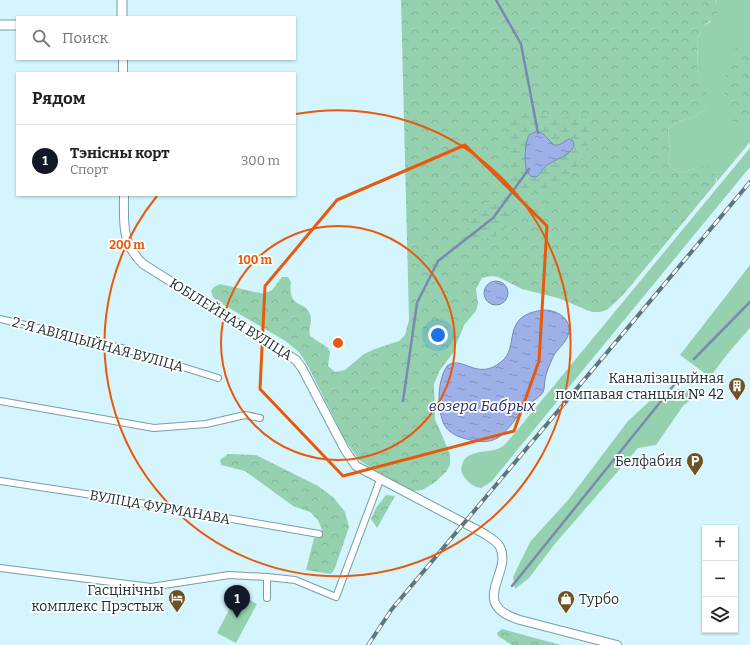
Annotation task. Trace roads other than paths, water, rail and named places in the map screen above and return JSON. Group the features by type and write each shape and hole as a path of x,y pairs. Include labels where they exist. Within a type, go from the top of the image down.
{"main road":[{"path":"122,0 122,16"},
{"path":"0,25 16,25"}],"street":[{"path":"123,60 123,72"},
{"name":"ЮБІЛЕЙНАЯ ВУЛІЦА","path":"124,196 125,234 128,245 134,255 143,264 296,360 302,368 348,457 356,466 483,533 497,544 502,555 495,597 498,607 503,613 520,620 617,645"},
{"name":"2-Я АВІЯЦЫЙНАЯ ВУЛІЦА","path":"0,319 125,348 218,378"},
{"path":"0,401 154,428 206,424 245,415 260,418"},
{"path":"0,568 151,587 229,575 267,577 295,580 336,597 380,480"},
{"name":"ВУЛІЦА ФУРМАНАВА","path":"0,481 319,534"},
{"path":"267,577 267,598"}],"water":[{"path":"537,131 542,133 554,145 559,145 569,139 573,141 574,146 562,157 545,166 538,176 534,177 527,171 525,151 529,135"},
{"path":"496,281 505,284 508,293 505,302 496,305 487,302 484,293 487,284"},
{"name":"возера Бабрых","path":"544,310 552,311 564,317 568,324 569,333 568,337 555,353 549,365 542,394 527,406 501,436 494,440 476,441 459,437 450,432 443,423 439,406 440,385 447,366 453,363 458,363 477,369 485,369 501,362 507,356 513,332 521,318 530,313"}],"waterway":[{"path":"496,0 521,44 538,133"},
{"path":"403,401 417,303 438,261 493,218 529,169"},
{"path":"694,359 750,302"},
{"path":"512,586 678,380"}],"railway":[{"path":"368,645 392,609 750,182"}],"place":[{"name":"Каналізацыйная помпавая станцыя № 42","path":"737,401"},
{"name":"Белфабия","path":"695,476"},
{"name":"Гасцінічны комплекс Прэстыж","path":"177,613"},
{"name":"Турбо","path":"566,614"},
{"name":"Тэнісны корт","path":"237,618"}]}
